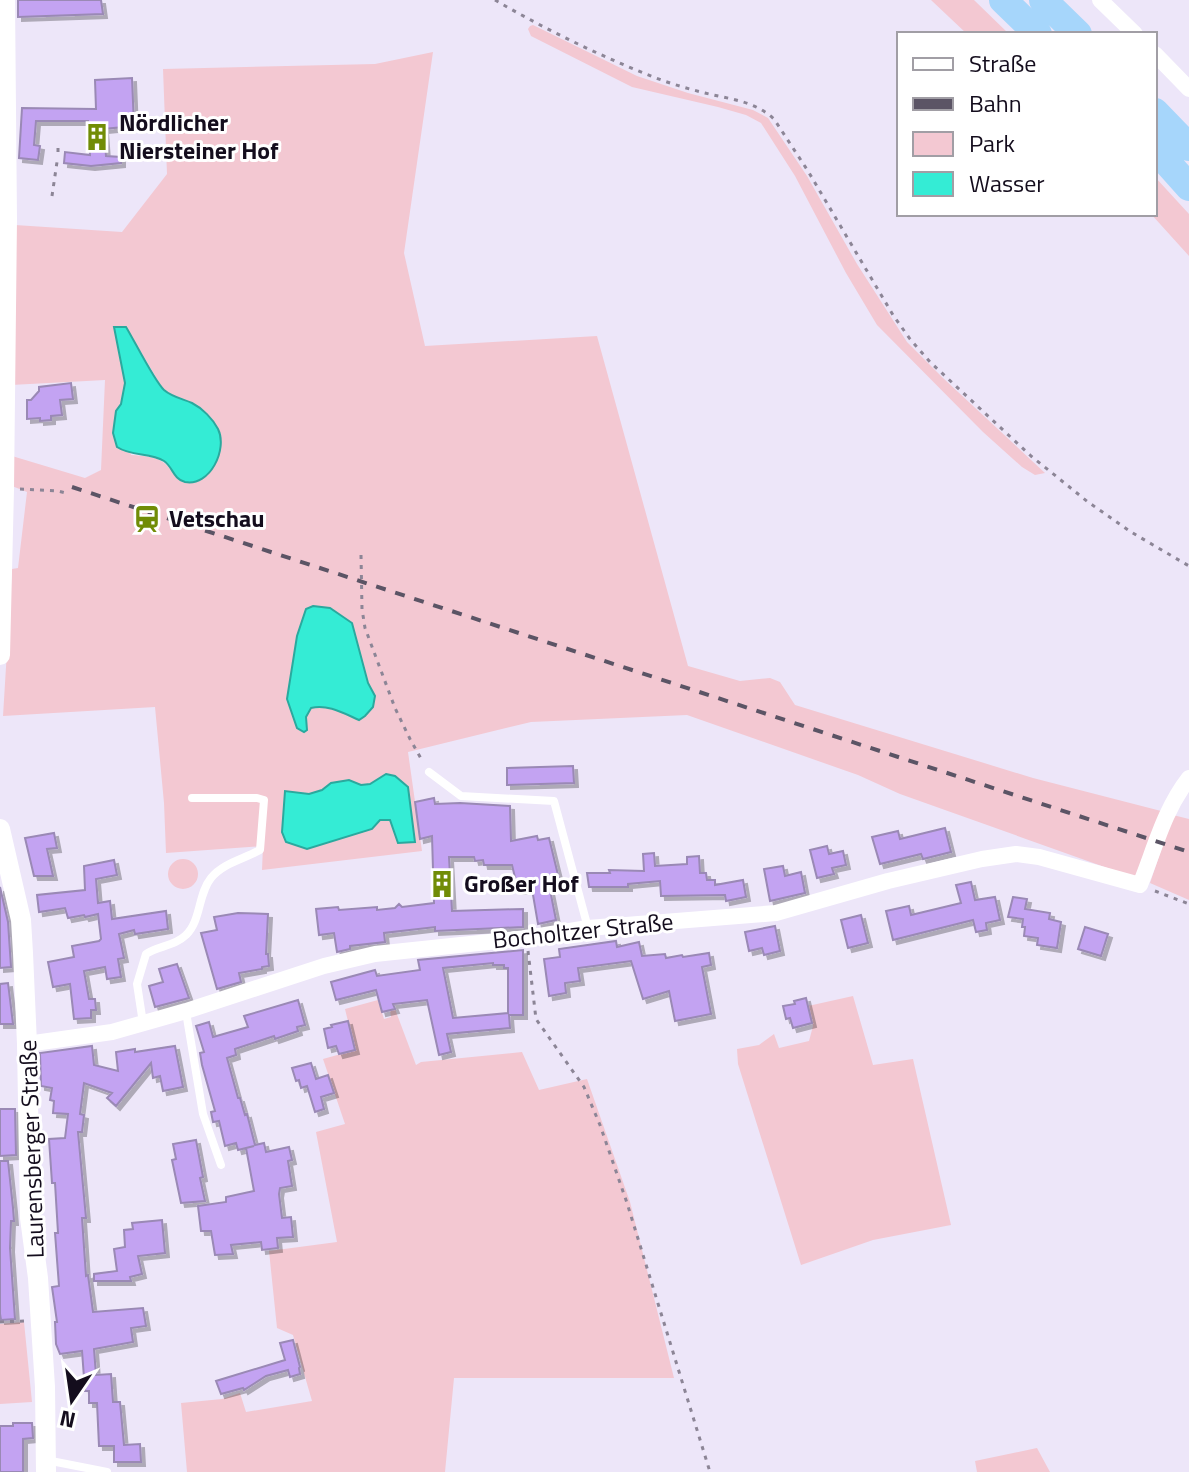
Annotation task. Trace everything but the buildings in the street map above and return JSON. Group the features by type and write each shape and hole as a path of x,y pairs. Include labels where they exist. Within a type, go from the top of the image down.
{"highway":[{"path":"1003,0 1036,32"},
{"path":"1043,0 1076,32"},
{"path":"1157,114 1189,147"},
{"path":"1157,151 1189,187"}],"street":[{"path":"0,655 7,219 5,0"},
{"path":"1100,0 1133,32"},
{"path":"1157,56 1189,89"},
{"path":"1143,878 1165,817 1189,778"},
{"name":"Laurensberger Straße","path":"1,836 21,920 30,1218 38,1278 45,1387 45,1466"},
{"name":"Bocholtzer Straße","path":"27,1044 112,1032 324,966 375,954 527,938 588,928 776,913 982,859 1016,854 1143,878"}],"lane":[{"path":"429,772 461,796 554,801 588,928"},
{"path":"143,1023 137,984 146,954 186,935 192,927 205,887 218,870 260,850 264,800 192,798"},
{"path":"186,1011 203,1114 221,1165"},
{"path":"45,1466 107,1472"}],"path":[{"path":"495,0 647,75 750,104 767,113 808,171 893,315 930,362 1031,456 1088,502 1189,566"},
{"path":"52,196 57,162"},
{"path":"4,489 66,493"},
{"path":"361,555 365,628 395,708 429,772"},
{"path":"1143,878 1189,904"},
{"path":"527,938 536,1019 584,1087 600,1125 710,1472"},
{"path":"0,1322 24,1321"}],"green space":[{"path":"931,0 974,0 1007,32 965,32"},
{"path":"533,25 637,76 753,110 768,118 807,176 857,264 907,342 1045,473 1035,475 1022,467 877,325 795,176 761,123 718,107 632,87 531,36 528,29"},
{"path":"433,52 404,253 425,346 597,336 688,666 740,681 770,678 780,682 795,705 1033,778 1165,812 1141,880 687,715 531,722 408,752 422,851 262,870 263,846 166,853 155,707 3,716 12,569 18,568 27,492 12,486 12,456 85,478 101,470 105,380 11,385 15,225 122,232 167,174 163,69 375,64","holes":["126,327 163,389 195,404 220,432 218,458 177,479 168,466 158,460 131,455 116,411 124,392 124,381 114,328"]},
{"path":"1157,179 1189,214 1189,256 1153,216 1157,216"},
{"path":"1173,815 1189,819 1189,900 1150,883"},
{"path":"183,859 194,863 198,874 194,885 183,889 172,885 168,874 172,863"},
{"path":"853,996 873,1065 913,1059 951,1225 873,1240 801,1265 738,1064 737,1049 759,1045 774,1034 779,1048 809,1041 813,1026 808,1006"},
{"path":"378,1000 384,1019 391,1017 390,1010 395,1009 416,1065 522,1052 539,1090 587,1079 630,1202 674,1378 454,1378 445,1472 187,1472 181,1403 222,1399 240,1393 246,1412 312,1401 293,1335 277,1328 269,1251 337,1242 316,1132 345,1124 323,1059 355,1050 345,1009"},
{"path":"24,1322 32,1402 0,1404 0,1324"},
{"path":"1037,1448 1050,1472 977,1472 975,1461"}],"water":[{"path":"114,327 126,327 164,390 196,405 216,425 221,446 219,456 202,479 185,482 164,461 117,447 113,433 125,383"},
{"path":"313,606 330,608 352,623 368,683 375,696 373,707 359,720 329,708 311,708 304,732 297,728 287,699 297,636 306,609"},
{"path":"386,774 395,776 408,787 415,842 398,843 390,820 380,820 372,829 307,849 286,842 282,832 285,791 309,794 331,783 349,780 361,785 370,784"}],"railway":[{"path":"72,487 1189,852"}],"place":[{"name":"Nördlicher Niersteiner Hof","path":"97,137"},
{"name":"Vetschau","path":"147,519"},
{"name":"Großer Hof","path":"442,884"}]}
